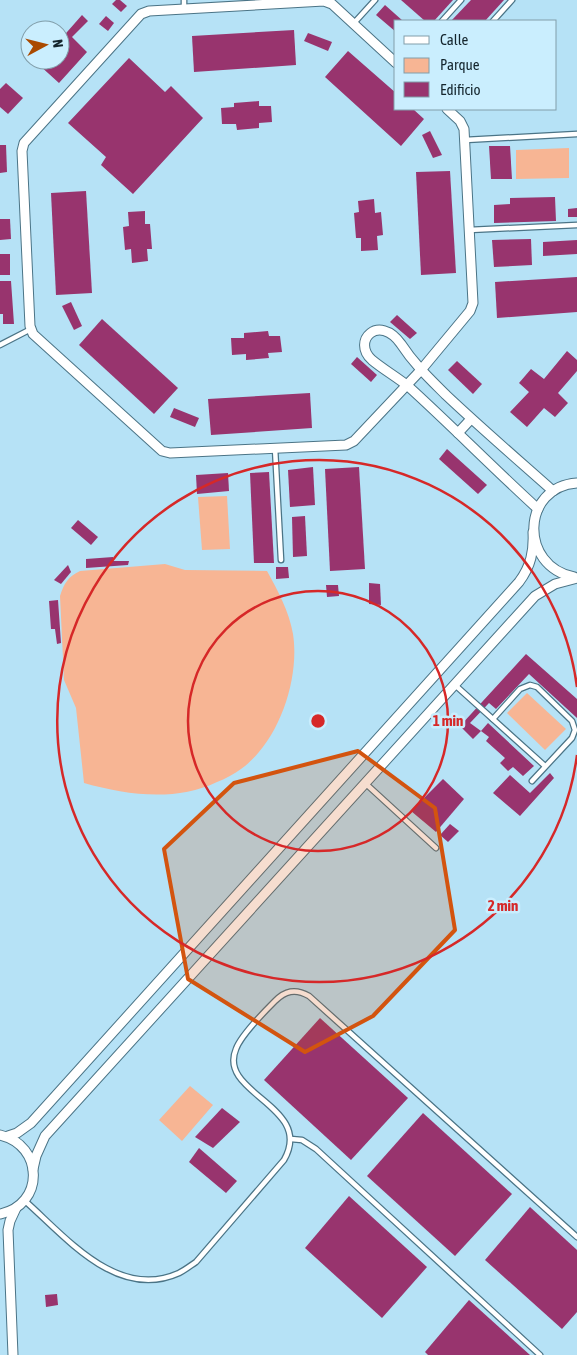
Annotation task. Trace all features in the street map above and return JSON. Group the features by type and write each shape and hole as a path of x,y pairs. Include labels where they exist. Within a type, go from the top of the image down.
{"street":[{"path":"394,60 332,4 324,1 184,4 142,14 24,142 22,151 33,334 162,451 170,453 346,445 354,441 421,370 470,311 473,303 464,129 460,121 447,110"},
{"path":"538,509 407,385 368,356 365,341 368,335 374,330 382,329 390,333 421,370 471,419 552,492"},
{"path":"458,433 471,419"},
{"path":"4,1135 17,1132 31,1123 520,582 527,571 532,556 534,520 538,509 544,499 552,492 577,482"},
{"path":"533,532 535,543 547,563 556,570 577,578"},
{"path":"33,1170 36,1156 45,1136 535,596 555,584 577,578"},
{"path":"4,1135 25,1149 31,1159 33,1170 30,1191 16,1208 8,1230 14,1353"},
{"path":"0,1214 16,1208"}],"lane":[{"path":"353,24 375,0"},
{"path":"443,20 461,0"},
{"path":"494,20 512,0"},
{"path":"465,140 577,134"},
{"path":"469,230 577,225"},
{"path":"0,344 32,329"},
{"path":"275,448 281,560"},
{"path":"455,684 546,766"},
{"path":"493,719 520,689 530,686 537,688 572,721 574,730 572,738 532,781"},
{"path":"366,783 436,848"},
{"path":"24,1200 99,1266 117,1274 137,1279 159,1279 179,1273 196,1262 284,1160 290,1150 289,1128 282,1117 244,1084 237,1072 234,1060 235,1050 240,1040 274,1002 283,994 292,991 302,992 309,996 577,1237"},
{"path":"291,1139 302,1140 316,1149 540,1355"}],"highlighted area":[{"path":"358,751 435,808 455,930 373,1016 305,1052 188,979 164,849 234,783"}],"green space":[{"path":"569,148 569,178 516,179 516,150"},
{"path":"227,496 230,549 202,550 198,497"},
{"path":"165,564 185,570 267,571 286,609 293,634 293,670 284,708 266,743 254,757 241,769 220,781 185,792 168,794 117,791 84,783 76,708 64,680 60,596 69,578 80,571"},
{"path":"527,693 566,729 545,750 507,713"},
{"path":"190,1086 213,1105 182,1141 159,1120"}],"building":[{"path":"116,0 120,0 127,6 121,12 112,4"},
{"path":"401,0 453,0 435,20 424,20"},
{"path":"471,0 504,0 486,20 452,20"},
{"path":"385,5 402,20 394,20 394,30 376,15"},
{"path":"82,15 88,21 72,37 87,52 59,83 45,70 70,70 70,29"},
{"path":"106,16 114,23 108,31 99,24"},
{"path":"294,30 296,65 194,72 192,36"},
{"path":"308,33 332,42 328,51 304,41"},
{"path":"348,51 394,91 394,110 414,110 424,119 401,146 325,77"},
{"path":"129,58 165,92 171,86 203,118 133,194 101,165 106,157 68,123"},
{"path":"6,83 23,98 8,114 0,107 0,89"},
{"path":"259,101 259,106 271,106 272,122 259,123 259,128 237,130 236,124 222,124 221,108 234,107 234,103"},
{"path":"430,131 442,155 433,158 422,135"},
{"path":"0,145 6,145 7,172 0,173"},
{"path":"489,146 510,146 512,179 491,179"},
{"path":"450,171 456,273 421,275 416,172"},
{"path":"86,191 92,293 56,295 51,193"},
{"path":"555,197 556,221 494,223 494,205 510,204 510,198"},
{"path":"374,199 375,213 381,212 383,235 377,236 378,250 361,251 361,238 356,238 354,213 359,212 358,201"},
{"path":"577,208 577,217 568,217 568,209"},
{"path":"145,211 145,224 150,224 152,249 147,249 148,261 132,263 131,249 125,250 123,227 129,226 128,212"},
{"path":"0,219 10,219 11,239 0,240"},
{"path":"531,239 532,265 494,267 492,240"},
{"path":"577,240 577,254 543,256 543,242"},
{"path":"0,254 10,254 10,275 0,275"},
{"path":"577,277 577,312 497,318 495,282"},
{"path":"0,281 11,281 14,324 3,324 3,314 0,314"},
{"path":"71,302 82,326 74,330 62,306"},
{"path":"397,315 417,333 410,339 390,322"},
{"path":"102,319 178,388 154,414 79,345"},
{"path":"268,331 269,336 280,336 282,352 268,353 269,358 246,360 246,354 232,355 231,338 244,338 244,333"},
{"path":"567,351 577,360 577,371 558,393 568,403 555,417 544,408 527,427 510,412 529,392 519,383 531,369 544,379"},
{"path":"357,357 377,375 371,382 351,364"},
{"path":"457,361 482,384 473,394 448,370"},
{"path":"310,393 312,428 211,435 208,399"},
{"path":"174,408 199,418 195,427 170,417"},
{"path":"447,449 487,485 478,494 439,459"},
{"path":"313,467 315,505 290,507 288,470"},
{"path":"359,467 365,569 330,571 325,469"},
{"path":"269,472 274,563 254,563 250,473"},
{"path":"228,473 229,491 197,494 196,475"},
{"path":"305,516 307,556 293,557 292,517"},
{"path":"78,520 98,537 91,545 71,528"},
{"path":"113,557 113,561 129,561 128,565 86,568 86,559"},
{"path":"68,565 71,572 61,584 54,580"},
{"path":"276,567 288,567 289,578 276,579"},
{"path":"369,583 380,584 381,605 369,604"},
{"path":"326,585 338,585 339,596 327,597"},
{"path":"58,600 61,643 57,644 55,629 51,629 49,601"},
{"path":"526,654 577,699 577,718 529,674 496,709 489,703 470,723 481,731 473,739 460,726"},
{"path":"488,723 534,766 523,776 513,767 508,771 500,763 505,758 486,741 489,737 481,731"},
{"path":"550,773 554,778 520,816 493,793 510,775 530,793"},
{"path":"443,779 464,799 436,832 411,811"},
{"path":"450,824 459,831 448,842 440,835"},
{"path":"320,1018 408,1098 351,1160 264,1080"},
{"path":"222,1108 240,1122 213,1148 195,1137"},
{"path":"423,1113 512,1194 455,1256 367,1176"},
{"path":"199,1148 237,1181 226,1193 189,1162"},
{"path":"349,1196 427,1267 382,1318 305,1248"},
{"path":"530,1207 577,1250 577,1312 562,1329 485,1260"},
{"path":"57,1294 58,1305 46,1307 45,1295"},
{"path":"469,1300 530,1355 428,1355 425,1352"}]}
